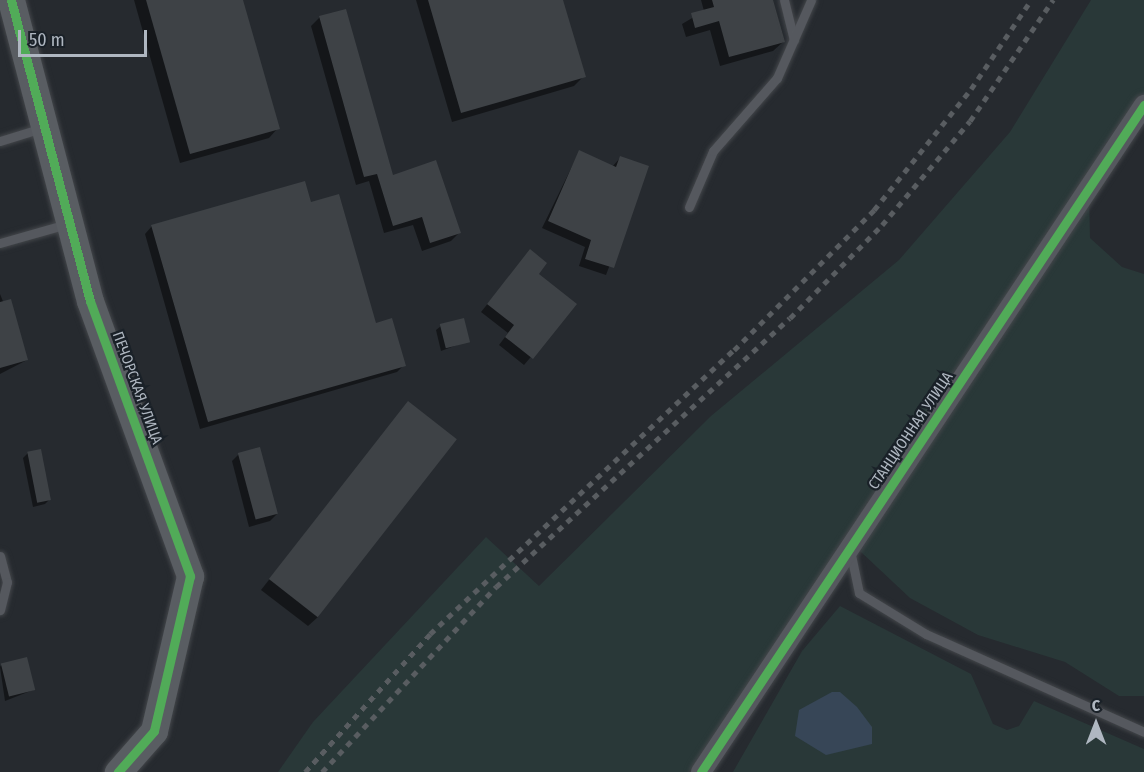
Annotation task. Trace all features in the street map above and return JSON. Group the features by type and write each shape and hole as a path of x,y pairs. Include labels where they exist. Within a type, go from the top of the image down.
{"street":[{"name":"ПЕЧОРСКАЯ УЛИЦА","path":"11,0 90,301 190,576 154,731 118,772"},
{"name":"СТАНЦИОННАЯ УЛИЦА","path":"701,772 1144,105"}],"lane":[{"path":"784,0 794,40"},
{"path":"689,207 713,151 777,78 811,0"},
{"path":"0,141 44,127"},
{"path":"0,243 69,223"},
{"path":"849,548 859,593 926,634 1144,732"},
{"path":"0,556 7,582 0,610"}],"shaded area":[{"path":"1091,0 1144,0 1144,103 1089,192 1090,238 1122,267 1144,274 1144,696 1119,696 1065,662 978,635 910,598 845,537 689,772 278,772 313,722 486,537 539,586 711,416 899,260 1010,132"},
{"path":"840,606 971,674 993,724 1007,730 1019,726 1034,701 1144,749 1144,772 733,772 802,651"}],"water":[{"path":"832,692 840,692 857,707 872,727 872,744 826,755 795,736 799,710"}],"building":[{"path":"146,0 243,0 280,129 190,154"},
{"path":"428,0 563,0 586,77 461,113"},
{"path":"712,0 773,0 785,42 729,57 719,21 695,28 691,13 714,7"},
{"path":"346,9 393,175 436,160 461,233 430,243 422,217 393,226 377,174 364,177 319,16"},
{"path":"579,150 616,167 620,156 649,166 614,268 585,259 591,240 548,221"},
{"path":"305,181 311,202 339,194 376,323 392,318 406,366 208,422 151,225"},
{"path":"530,249 547,263 539,274 577,304 533,359 505,337 514,325 487,304"},
{"path":"11,299 28,360 0,368 0,302"},
{"path":"464,318 470,342 446,348 440,324"},
{"path":"408,401 457,439 318,617 269,579"},
{"path":"260,447 278,514 256,520 238,453"},
{"path":"41,449 51,500 37,503 27,452"},
{"path":"27,657 35,690 9,697 1,664"}],"railway":[{"path":"305,772 430,634 734,350 874,210 971,89 1031,0"},
{"path":"322,772 496,587 790,318 882,225 970,121 1053,0"}],"cycle path":[{"path":"11,0 90,301 190,576 154,731 118,772"},
{"path":"701,772 1144,105"}]}
